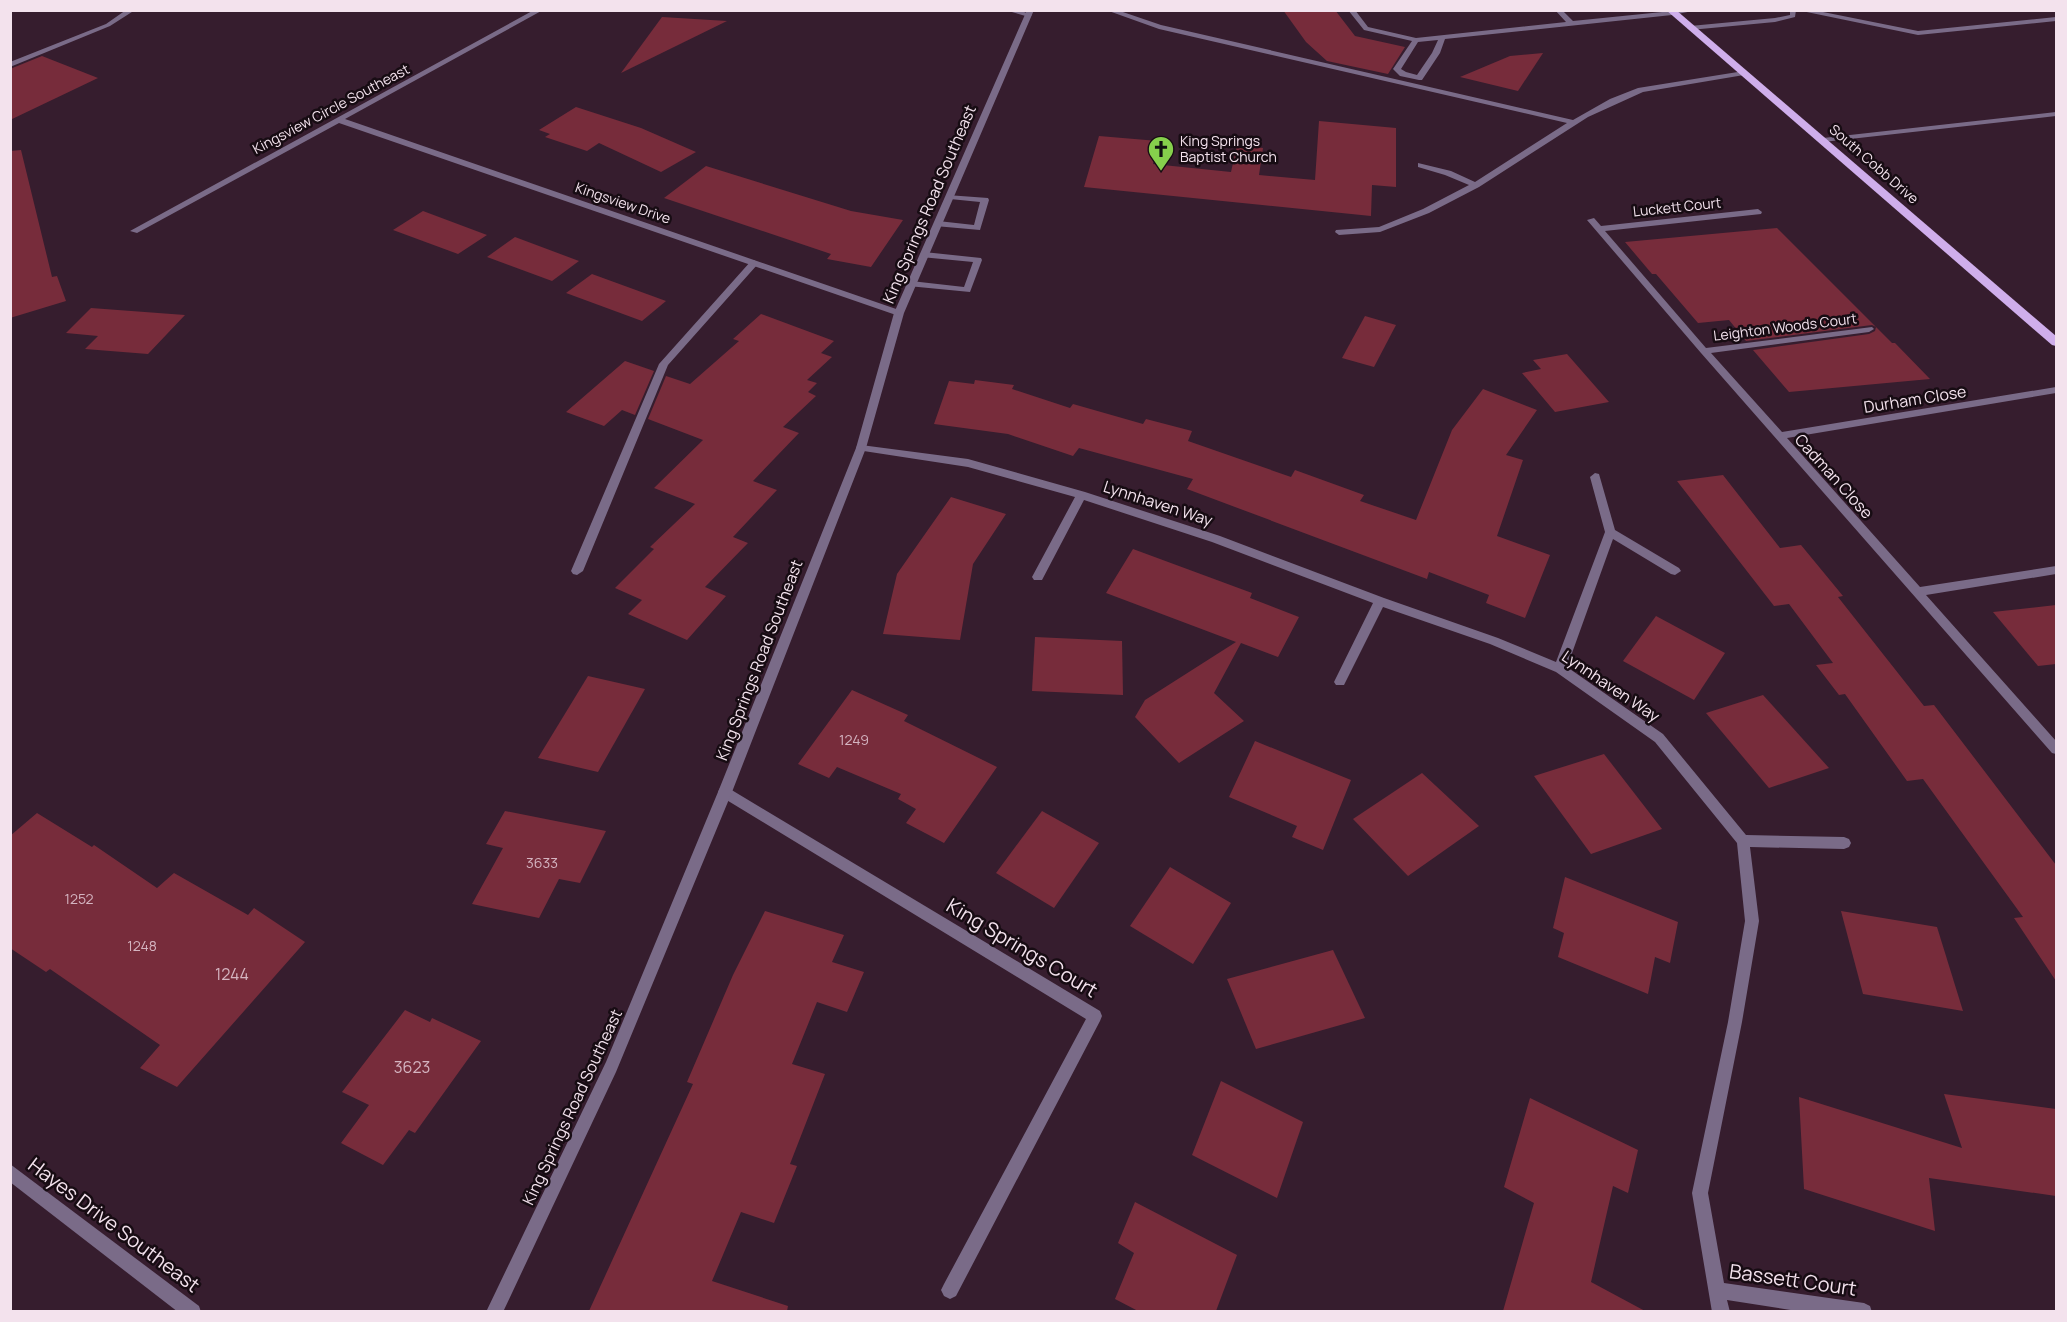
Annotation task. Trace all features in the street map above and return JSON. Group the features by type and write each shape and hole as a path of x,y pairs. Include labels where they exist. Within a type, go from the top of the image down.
{"main road":[{"name":"South Cobb Drive","path":"1671,12 2056,342"}],"street":[{"path":"10,65 108,25 132,10"},
{"name":"Kingsview Circle Southeast","path":"134,231 540,10"},
{"path":"1008,10 1030,13"},
{"path":"1109,10 1159,27 1573,122"},
{"path":"1351,10 1365,29 1416,40 1695,10"},
{"path":"1558,10 1571,23"},
{"path":"1689,28 1775,20 1793,16 1793,10"},
{"path":"1800,10 1918,33 2056,19"},
{"name":"King Springs Road Southeast","path":"494,1311 611,1067 725,792 861,448 899,313 1030,13"},
{"path":"1416,40 1397,69 1403,74 1419,78 1436,53 1442,38"},
{"path":"1340,232 1380,229 1426,211 1476,185 1573,122 1613,101 1641,90 1744,73"},
{"path":"1823,140 2056,114"},
{"name":"Kingsview Drive","path":"339,120 899,313"},
{"path":"1421,165 1476,185"},
{"path":"938,224 977,228 985,200 950,196"},
{"name":"Luckett Court","path":"1595,225 1758,212"},
{"name":"Cadman Close","path":"1595,225 2056,749"},
{"path":"912,284 967,290 978,260 924,255"},
{"path":"577,571 664,364 754,263"},
{"name":"Leighton Woods Court","path":"1704,351 1869,329"},
{"name":"Durham Close","path":"1779,436 2056,390"},
{"name":"Lynnhaven Way","path":"861,448 968,463 1081,495 1216,539 1494,641 1560,669 1659,738 1743,842"},
{"path":"1560,669 1610,532 1595,477"},
{"path":"1038,577 1081,495"},
{"path":"1610,532 1676,571"},
{"path":"1917,592 2056,570"},
{"path":"1340,682 1380,601"},
{"name":"King Springs Court","path":"725,792 1095,1016 950,1290"},
{"path":"1721,1311 1700,1193 1736,1022 1752,921 1743,842 1844,843"},
{"name":"Hayes Drive Southeast","path":"10,1172 193,1311"},
{"name":"Bassett Court","path":"1716,1290 1864,1311"}],"building":[{"path":"1283,10 1335,10 1355,36 1405,47 1388,74 1327,61 1306,42"},
{"path":"662,17 727,21 621,73"},
{"path":"1543,53 1518,91 1460,77 1510,56"},
{"path":"42,56 98,78 10,120 10,69"},
{"path":"576,107 641,128 696,152 661,172 599,143 587,151 545,137 550,134 539,130"},
{"name":"King Springs Baptist Church","path":"1319,121 1396,128 1396,187 1372,185 1371,216 1084,187 1099,136 1158,141 1153,164 1231,172 1237,145 1263,148 1259,175 1315,180"},
{"path":"21,150 52,277 57,276 66,301 10,318 10,151"},
{"path":"706,166 851,211 903,220 871,267 827,259 831,254 664,198"},
{"path":"423,211 487,235 458,254 393,230"},
{"path":"1777,228 1876,327 1872,325 1746,341 1729,320 1698,323 1625,242"},
{"path":"515,237 579,261 552,281 487,257"},
{"path":"592,274 666,301 642,321 566,293"},
{"path":"91,308 185,315 148,354 85,349 98,336 66,333"},
{"path":"761,314 834,341 821,353 832,357 807,380 817,383 808,392 816,396 783,427 799,433 753,481 777,490 733,537 748,543 705,587 726,596 687,640 628,614 642,600 615,588 654,549 650,547 695,504 654,488 703,440 648,419 666,376 690,384 739,341 733,339"},
{"path":"1365,316 1396,325 1374,367 1342,358"},
{"path":"1876,327 1930,379 1789,392 1753,350 1869,334 1875,331"},
{"path":"1567,354 1609,402 1555,412 1522,373 1541,369 1533,360"},
{"path":"625,361 654,371 635,415 622,410 604,426 566,412"},
{"path":"975,380 1014,385 1012,389 1070,408 1073,404 1143,424 1146,419 1192,431 1188,441 1291,477 1295,470 1364,495 1360,501 1416,520 1452,430 1483,389 1537,410 1506,455 1523,460 1497,536 1550,555 1525,618 1486,603 1489,595 1429,572 1427,579 1187,489 1193,479 1079,448 1073,456 1008,434 934,424 949,381 974,384"},
{"path":"1723,475 1780,548 1801,545 1843,596 1838,597 1924,706 1934,705 2056,865 2056,981 2014,918 2023,917 1923,779 1907,781 1845,694 1839,695 1816,665 1833,663 1789,604 1774,606 1677,481"},
{"path":"951,497 1006,514 973,564 960,640 883,634 897,574"},
{"path":"1133,549 1252,593 1250,598 1299,617 1278,657 1241,643 1214,693 1244,721 1179,763 1135,717 1145,700 1236,642 1106,593"},
{"path":"2056,605 2056,664 2038,666 1993,612"},
{"path":"1656,616 1725,653 1694,700 1623,661"},
{"path":"1035,637 1122,641 1123,695 1032,691"},
{"path":"588,676 645,689 598,772 538,758"},
{"path":"852,690 908,715 904,721 997,767 944,843 906,823 916,809 898,799 901,794 837,767 829,778 798,764"},
{"path":"1763,695 1829,768 1769,788 1706,713"},
{"path":"1255,741 1351,780 1323,850 1292,837 1297,826 1229,797"},
{"path":"1604,754 1662,829 1591,854 1534,776"},
{"path":"1422,773 1479,826 1408,876 1353,819"},
{"path":"505,811 606,831 580,883 559,879 539,918 472,904 503,848 486,844"},
{"path":"1042,811 1099,843 1054,908 996,873"},
{"path":"37,813 92,847 94,845 157,888 174,873 248,915 254,908 305,942 177,1087 140,1068 160,1045 50,969 46,972 10,948 10,836"},
{"path":"1170,867 1231,903 1193,964 1130,926"},
{"path":"1565,877 1678,922 1670,963 1655,957 1648,994 1558,957 1564,933 1553,928"},
{"path":"765,911 844,935 832,962 864,972 847,1012 817,1002 792,1064 825,1074 790,1164 797,1166 774,1223 741,1212 712,1281 788,1306 787,1311 589,1311 693,1084 687,1082 733,975"},
{"path":"1841,911 1937,927 1963,1011 1863,994"},
{"path":"1333,950 1365,1018 1256,1049 1227,979"},
{"path":"405,1010 430,1022 432,1018 481,1041 415,1133 409,1130 383,1165 341,1143 369,1105 342,1092"},
{"path":"1221,1081 1303,1122 1277,1198 1192,1155"},
{"path":"1944,1094 2056,1109 2056,1196 1929,1178 1935,1231 1804,1189 1799,1097 1962,1148"},
{"path":"1530,1098 1638,1150 1628,1193 1613,1186 1591,1282 1645,1311 1503,1311 1534,1203 1504,1187"},
{"path":"1135,1202 1237,1255 1216,1311 1138,1311 1115,1299 1134,1253 1118,1243"}],"place":[{"name":"King Springs Baptist Church","path":"1161,172"}]}
